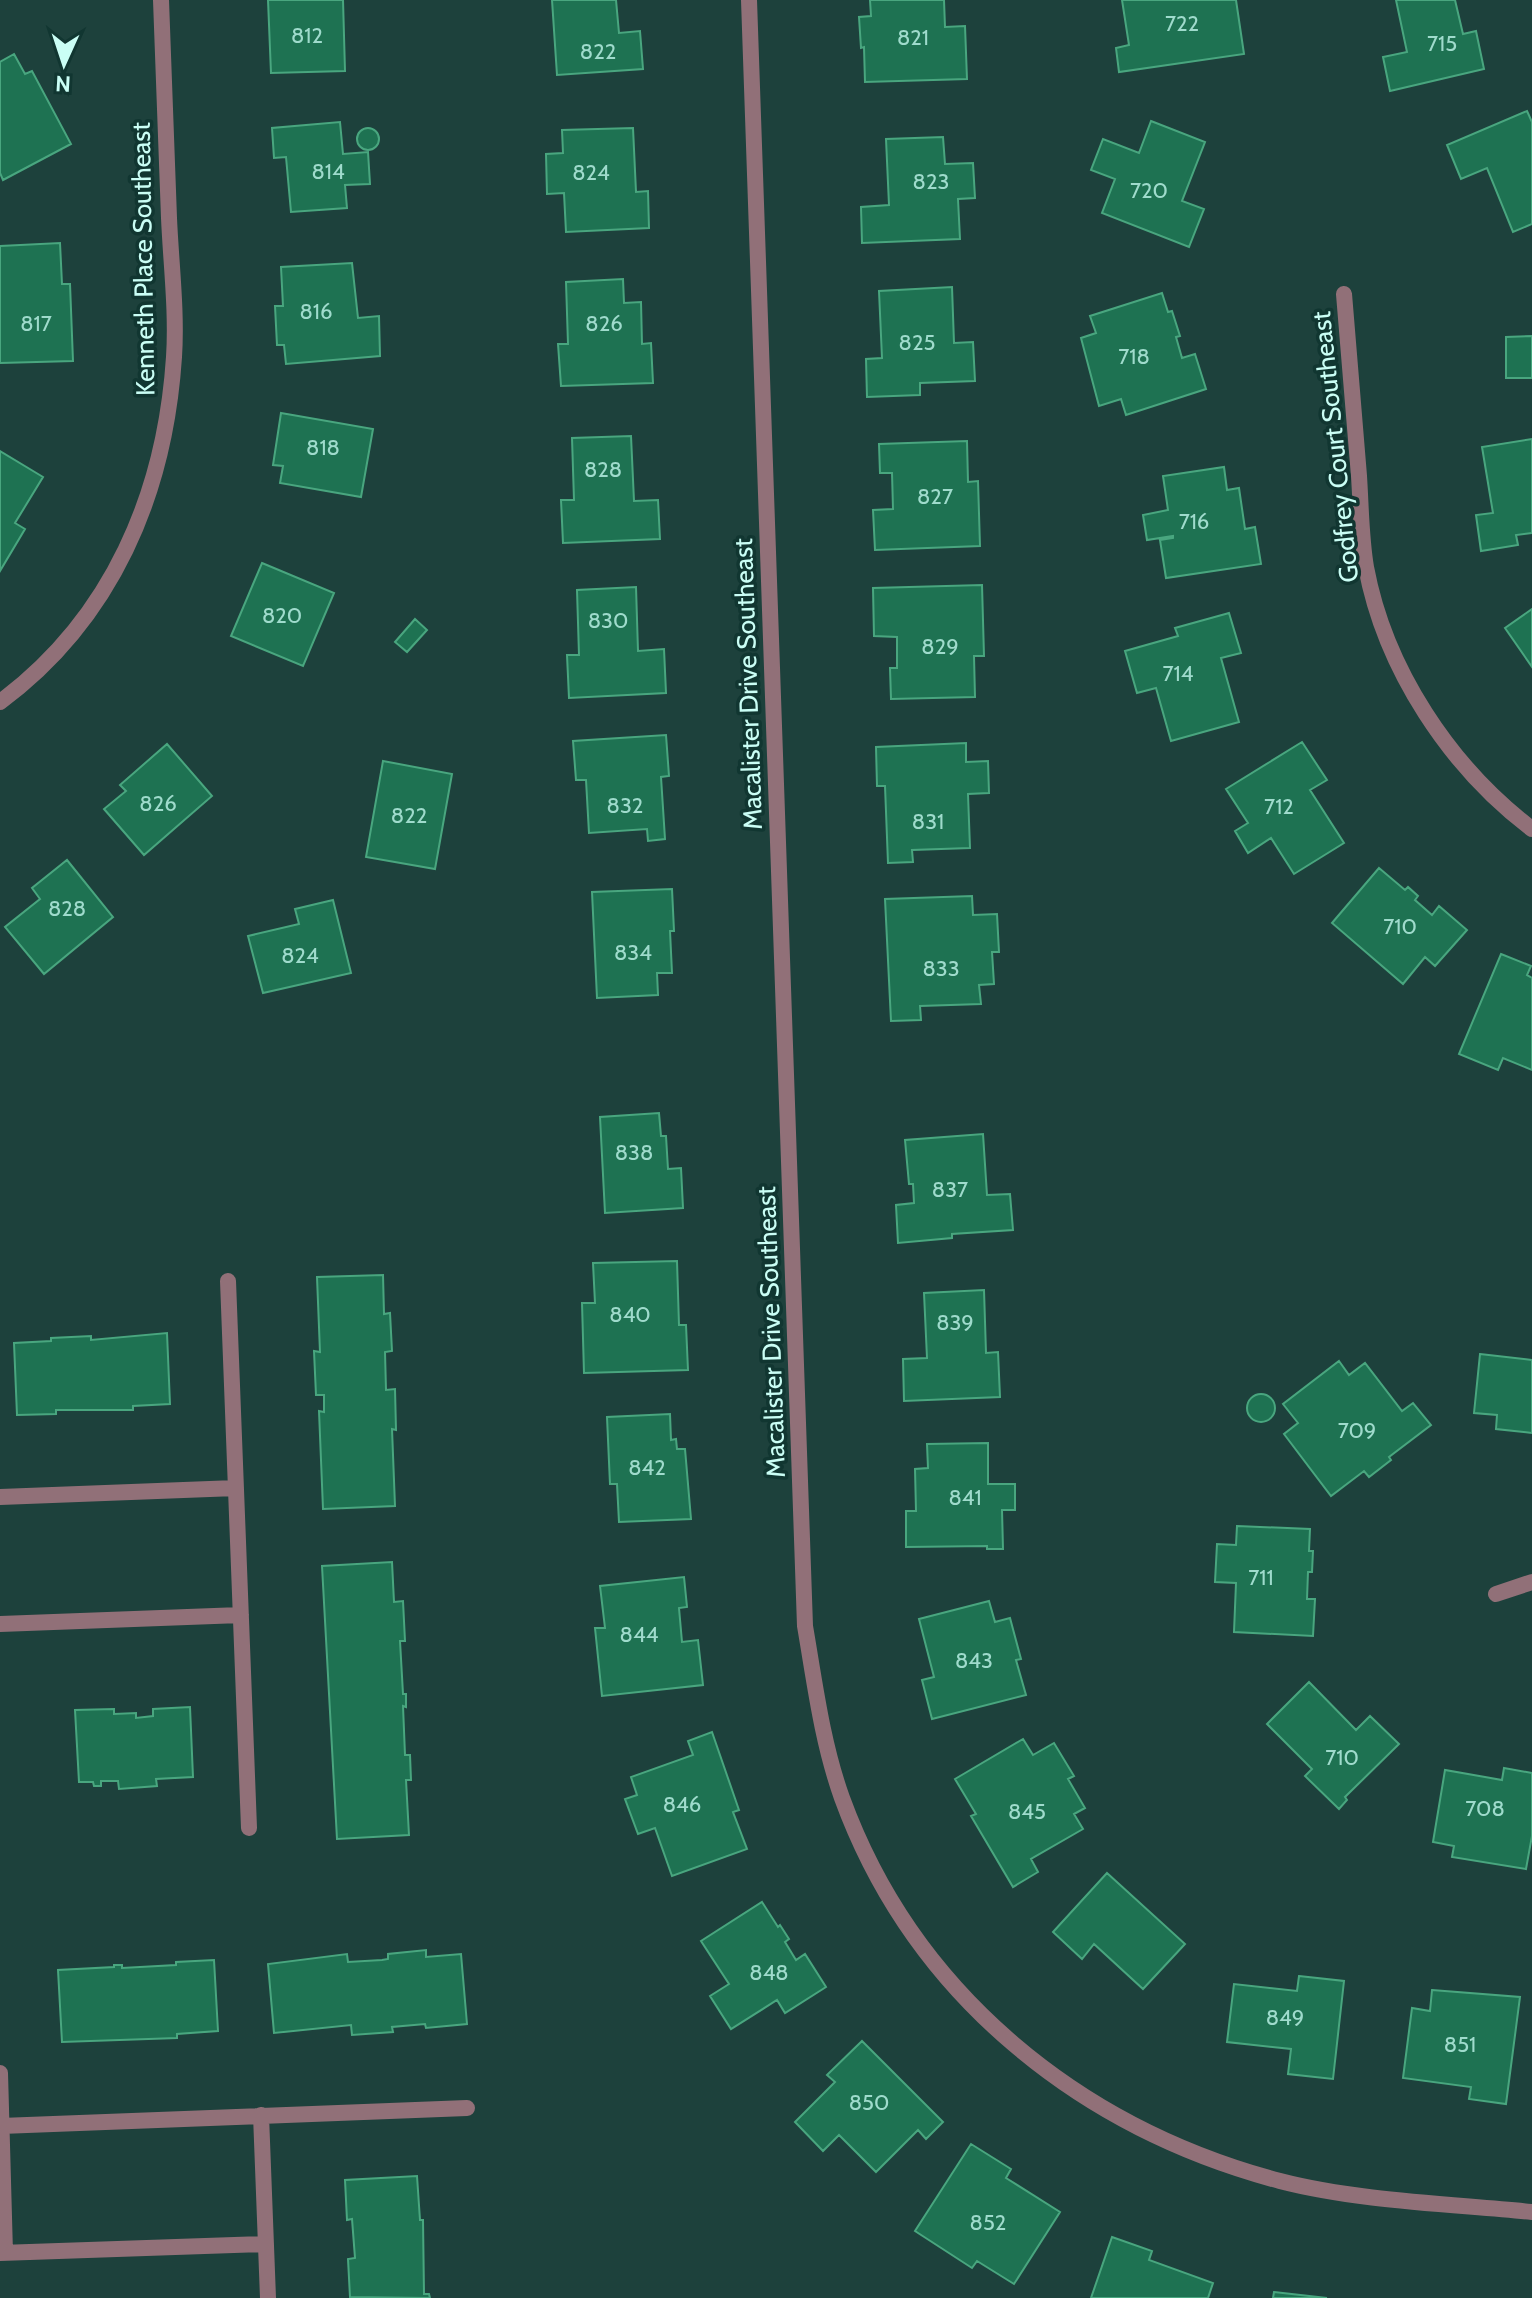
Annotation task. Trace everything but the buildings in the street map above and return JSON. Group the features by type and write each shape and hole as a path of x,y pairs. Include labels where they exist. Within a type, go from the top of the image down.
{"street":[{"name":"Kenneth Place Southeast","path":"0,702 25,684 84,622 135,533 155,475 169,415 174,354 161,0"},
{"name":"Macalister Drive Southeast","path":"749,0 805,1626 821,1725 842,1798 873,1865 911,1931 955,1988 1004,2038 1057,2080 1116,2117 1172,2145 1282,2182 1334,2192 1532,2212"},
{"name":"Godfrey Court Southeast","path":"1344,294 1366,566 1377,610 1402,672 1434,727 1479,782 1532,829"},
{"path":"228,1281 249,1828"},
{"path":"0,1497 236,1488"},
{"path":"1496,1594 1532,1582"},
{"path":"0,1624 241,1615"},
{"path":"0,2073 2,2253 266,2244"},
{"path":"1,2126 467,2108"},
{"path":"261,2115 268,2298"}]}
